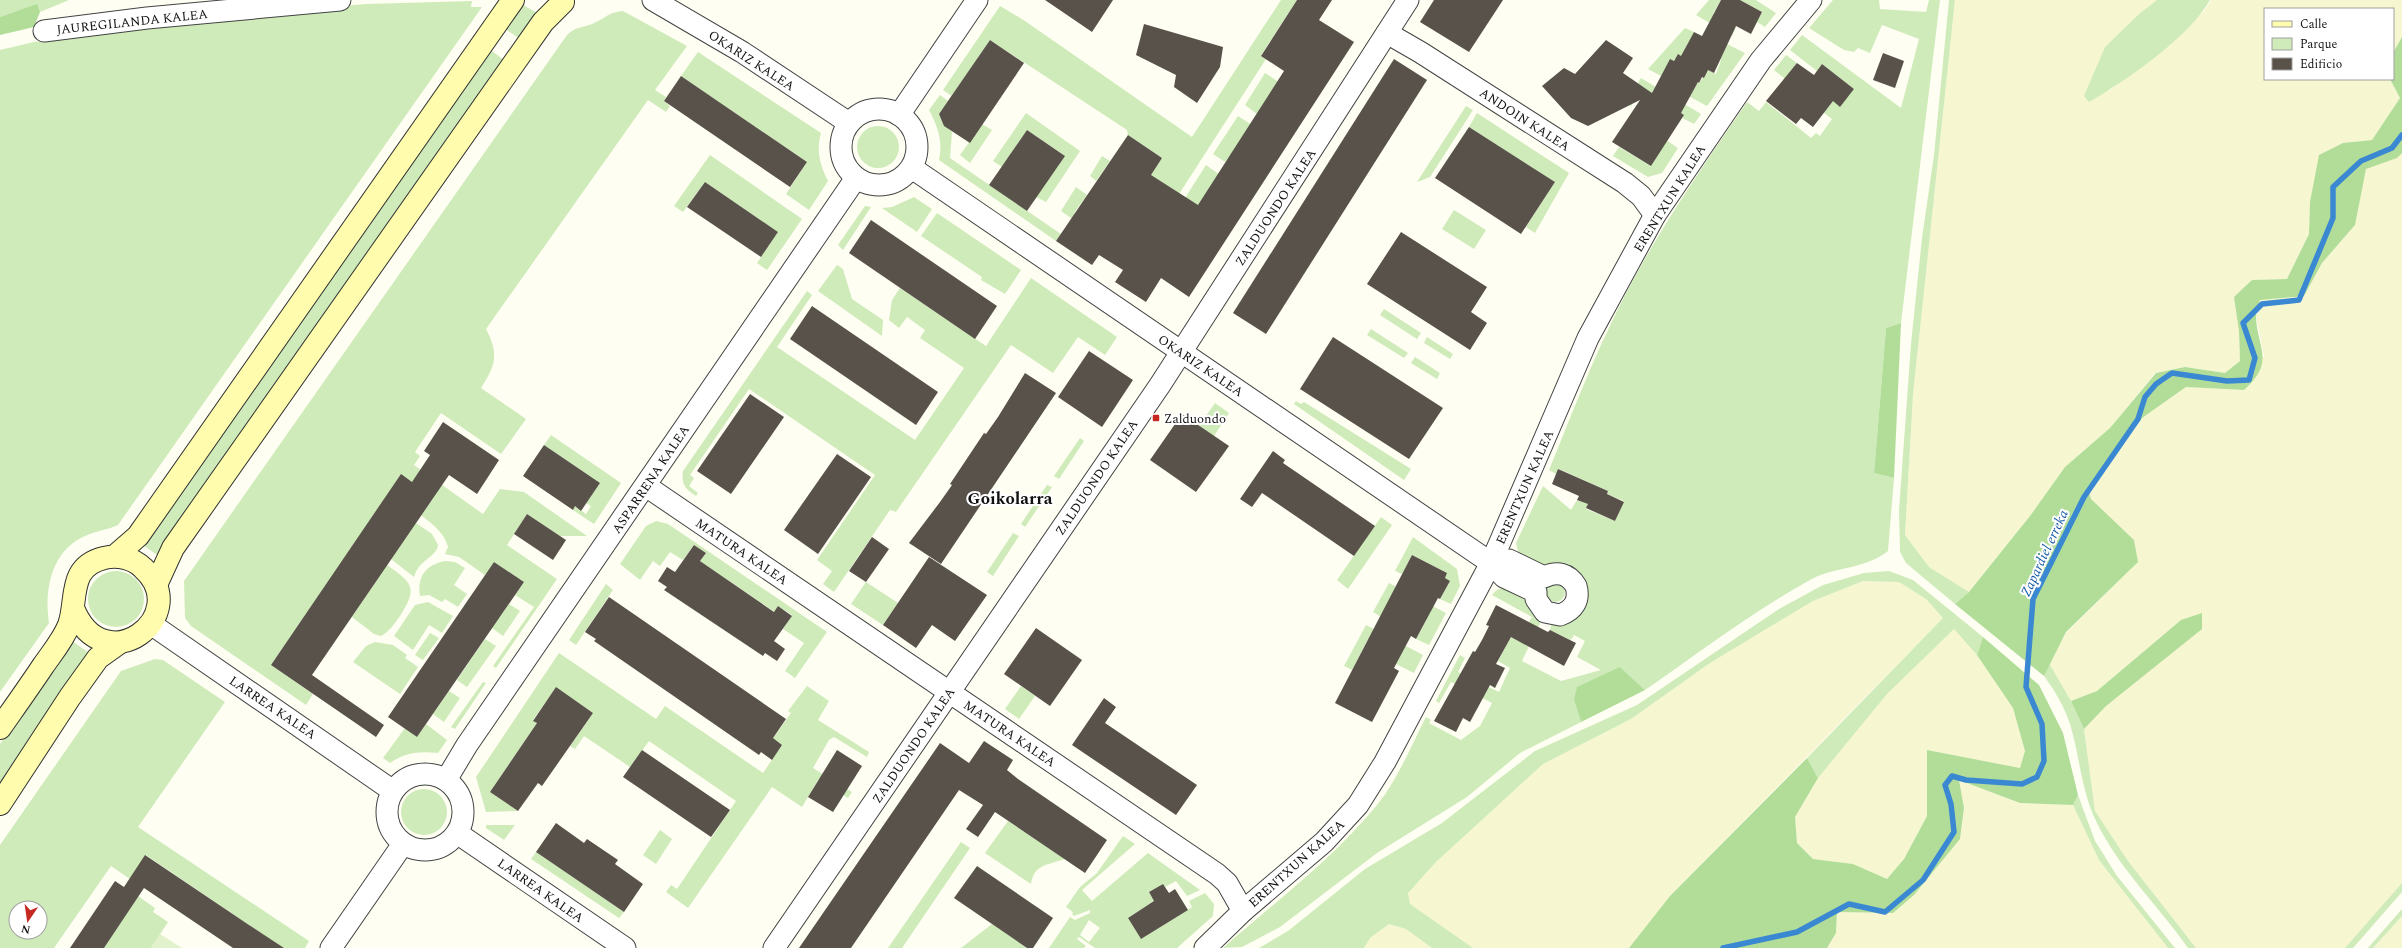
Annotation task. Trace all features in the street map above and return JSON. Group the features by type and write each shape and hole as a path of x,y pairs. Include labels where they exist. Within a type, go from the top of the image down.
{"main road":[{"path":"115,556 138,536 513,0"},
{"path":"156,585 164,565 178,541 543,22 565,1"},
{"path":"0,728 63,638 73,608 74,590 82,572 91,564 102,559 115,556 140,564 150,573 156,585 158,605 151,624 137,637 119,643 98,658 70,697 0,804"},
{"path":"73,608 79,623 90,634 104,641 119,643"}],"street":[{"name":"JAUREGILANDA KALEA","path":"44,31 147,18 340,0"},
{"name":"OKARIZ KALEA","path":"653,0 742,52 849,123"},
{"path":"899,114 977,0"},
{"name":"ZALDUONDO KALEA","path":"774,948 1181,352 1408,0"},
{"name":"ERENTXUN KALEA","path":"1205,948 1243,911 1324,842 1358,805 1385,762 1491,563 1588,338 1656,215 1761,60 1811,0"},
{"name":"ANDOIN KALEA","path":"1387,33 1420,52 1625,183 1641,196 1656,215"},
{"path":"872,109 886,109 899,114 910,125 916,139 917,154 912,168 904,177 893,183 881,186 869,184 856,178 847,168 841,154 842,138 849,123 859,114 872,109"},
{"name":"OKARIZ KALEA","path":"912,168 1491,563"},
{"name":"ASPARRENA KALEA","path":"446,780 467,745 856,178"},
{"name":"MATURA KALEA","path":"646,486 1217,874 1227,883 1243,911"},
{"name":"LARREA KALEA","path":"151,624 393,791"},
{"path":"423,774 435,775 446,780 455,788 461,798 464,810 462,822 457,833 446,844 432,850 417,850 403,844 394,836 388,825 386,813 388,802 393,791 401,782 411,776 423,774"},
{"name":"LARREA KALEA","path":"457,833 625,948"},
{"path":"331,948 403,844"}],"green space":[{"path":"0,0 69,0 40,12 37,5 0,17"},
{"path":"1281,0 1297,0 1261,55 1266,59 1172,205 1174,190 1168,186 1107,243 1061,211 1076,187 1087,195 1074,213 1108,236 1162,158 1128,135 1127,130 990,40 952,96 943,90 1000,6 1025,21 1192,137"},
{"path":"1709,0 1721,0 1713,14 1736,27 1732,36 1696,15"},
{"path":"1740,0 1756,0 1776,13 1765,27 1757,22 1762,12"},
{"path":"1833,0 1879,0 1880,9 1926,12 1929,0 1940,0 1901,323 1886,328 1874,473 1894,478 1888,551 1869,562 1829,572 1788,592 1645,690 1620,667 1574,700 1581,722 1520,753 1467,797 1377,853 1280,927 1242,947 1223,948 1303,880 1360,825 1385,795 1404,762 1426,717 1431,720 1429,723 1461,740 1480,726 1492,703 1451,682 1439,703 1436,701 1460,655 1465,658 1458,672 1499,692 1510,668 1498,661 1511,637 1529,622 1532,617 1492,595 1495,591 1503,588 1513,588 1522,592 1531,600 1542,619 1522,661 1561,681 1601,670 1577,657 1585,641 1574,635 1571,640 1550,630 1552,622 1583,604 1541,566 1519,555 1516,543 1543,486 1571,510 1577,500 1588,504 1586,509 1615,521 1624,501 1607,494 1608,491 1559,469 1556,474 1549,470 1600,347 1638,270 1709,157 1747,102 1759,111 1766,102 1811,138 1816,133 1820,136 1832,119 1783,81 1784,78 1774,70 1786,55 1797,63 1793,69 1840,106 1854,89 1822,64 1817,71 1790,50 1802,35 1901,108 1919,39 1882,25 1870,53 1858,48 1854,52 1844,50 1809,28"},
{"path":"1949,0 1955,0 1913,395 1905,535 1929,567 1969,592 1955,604 1906,563 1900,552 1899,510 1911,344 1922,238 1934,155"},
{"path":"1955,0 2157,0 2139,14 2105,47 2109,91 2167,46 2204,11 2211,0 2402,0 2402,37 2394,51 2394,8 2264,8 2264,80 2391,80 2400,98 2372,140 2343,143 2310,202 2309,234 2287,279 2252,280 2239,331 2240,361 2225,373 2185,367 2155,373 2110,428 2065,467 2030,516 1969,592 1929,567 1905,535 1913,395"},
{"path":"2157,0 2210,0 2201,14 2173,43 2121,82 2089,102 2084,96 2105,47 2139,14"},
{"path":"472,1 471,7 482,7 118,525 89,534 73,543 64,551 57,561 49,585 49,623 0,692 0,50 34,42 251,13 367,4"},
{"path":"520,3 542,16 523,41 502,27"},
{"path":"37,4 40,12 34,27 0,35 0,17"},
{"path":"623,11 687,46 655,90 666,97 664,101 670,106 666,112 648,100 486,329 493,346 494,359 490,373 481,388 526,419 501,454 441,413 415,452 420,456 414,465 483,514 500,489 524,492 587,536 560,536 527,514 507,545 557,579 496,668 493,666 534,607 515,595 524,582 494,562 485,575 459,557 445,554 448,547 444,537 438,529 421,515 434,497 401,475 271,665 313,694 306,705 191,626 185,618 184,581 567,35 576,29 592,24 610,14"},
{"path":"1685,28 1694,32 1685,49 1686,58 1678,55 1661,76 1648,69"},
{"path":"1709,35 1745,53 1707,106 1677,90 1699,83 1708,70 1716,74 1721,60"},
{"path":"2402,37 2402,153 2397,158 2366,169 2355,225 2322,263 2304,296 2260,300 2256,315 2262,362 2260,371 2254,380 2244,390 2186,387 2142,418 2088,490 2091,499 2134,540 2138,562 2066,632 2044,676 1955,604 1969,592 2030,516 2065,467 2110,428 2156,373 2185,367 2225,373 2240,361 2239,331 2234,297 2252,280 2287,279 2309,234 2310,202 2319,155 2343,143 2372,140 2400,98 2391,80 2394,80 2394,51"},
{"path":"488,48 508,63 160,557 140,543"},
{"path":"698,52 821,133 819,152 823,169 828,181 809,210 786,194 807,162 681,76"},
{"path":"1265,73 1282,84 1257,114 1245,105"},
{"path":"1641,78 1701,114 1694,124 1682,118 1684,115 1643,87 1631,106 1626,103"},
{"path":"940,95 948,101 939,114 945,126 952,132 950,158 1061,234 1056,241 939,160 939,134 929,110"},
{"path":"1466,106 1473,110 1430,177 1417,182"},
{"path":"1026,113 1080,151 1046,202 1036,197 1064,155 1027,130 1002,167 993,161"},
{"path":"1477,113 1569,173 1535,233 1526,227 1555,182 1469,127"},
{"path":"1238,116 1255,127 1225,162 1213,154"},
{"path":"1637,121 1678,148 1662,173 1648,177 1613,156 1619,147 1651,166 1661,150"},
{"path":"982,124 992,130 970,163 960,155"},
{"path":"874,126 882,126 890,129 896,135 899,147 896,159 890,165 882,168 874,168 866,165 860,159 857,151 857,143 860,135 866,129"},
{"path":"2402,153 2402,883 2345,948 2196,948 2128,861 2095,811 2084,729 2181,620 2097,691 2071,701 2049,663 2066,633 2138,562 2134,540 2090,499 2088,490 2142,418 2186,387 2244,390 2264,356 2256,315 2260,300 2304,296 2322,263 2355,225 2365,169 2397,158"},
{"path":"710,155 802,219 767,270 757,263 778,232 705,182 683,212 674,206"},
{"path":"1102,156 1110,161 1096,181 1090,176"},
{"path":"1206,165 1223,177 1196,208 1171,220"},
{"path":"914,197 932,209 917,232 882,208 892,207"},
{"path":"865,206 871,207 843,250 838,245"},
{"path":"1454,210 1486,230 1474,249 1442,229"},
{"path":"937,213 1021,270 1005,294 981,280 982,277 921,236"},
{"path":"837,265 843,269 852,299 883,320 882,336 818,291"},
{"path":"1031,278 1117,337 1105,355 1078,337 1053,373 1011,345 896,512 890,510 834,592 823,584 832,571 817,560 875,475 749,389 690,475 694,478 689,486 698,493 696,496 689,491 683,483 683,471 807,291 812,295 777,347 915,440 964,368 920,338 925,330 907,317 899,328 889,320 892,300 900,288 986,346"},
{"path":"1384,309 1421,333 1417,339 1380,315"},
{"path":"1901,323 1894,478 1874,473 1886,328"},
{"path":"1371,329 1408,353 1404,358 1367,335"},
{"path":"1427,337 1453,354 1450,359 1424,343"},
{"path":"1415,357 1440,373 1437,379 1411,363"},
{"path":"1296,401 1301,404 1304,402 1411,469 1404,480 1294,404"},
{"path":"1215,403 1229,413 1214,436 1199,426"},
{"path":"551,435 621,483 594,524 573,510 575,506 586,514 591,506 586,503 600,483 544,445"},
{"path":"1080,438 1084,441 1059,479 1054,476"},
{"path":"1047,485 1052,487 1025,527 1021,524"},
{"path":"1381,517 1392,525 1348,589 1337,580"},
{"path":"656,521 668,524 827,632 795,678 785,671 804,643 783,629 792,615 778,606 775,612 700,561 706,553 694,545 683,560 670,552 660,566 653,561 640,580 620,564 646,526"},
{"path":"416,523 432,534 438,545 435,553 420,566 414,577 391,559"},
{"path":"1013,533 1019,536 993,576 987,572"},
{"path":"1413,537 1457,569 1460,586 1451,604 1440,599 1450,581 1445,578 1447,573 1412,555 1402,574 1395,571"},
{"path":"445,561 455,562 465,568 454,585 467,594 458,607 445,599 442,602 429,595 420,596 420,583 424,572 433,565"},
{"path":"387,565 403,577 410,587 411,592 406,607 394,625 381,636 374,634 352,617"},
{"path":"111,571 121,571 136,579 142,588 144,599 142,610 136,619 121,627 111,627 100,622 93,615 88,604 88,594 93,583 100,576"},
{"path":"1889,571 1913,580 1983,637 1977,655 1954,629 1887,694 1818,778 1807,758 1943,618 1926,599 1899,582 1863,581 1813,601 1710,663 1631,719 1543,764 1436,862 1408,893 1410,904 1473,948 1432,948 1406,929 1389,924 1370,938 1364,948 1259,948 1288,931 1365,869 1442,823 1535,751 1637,705 1779,609 1823,585 1864,573"},
{"path":"1863,581 1899,582 1926,599 1943,618 1670,896 1629,948 1473,948 1410,904 1408,893 1436,862 1543,764 1631,719 1710,663 1813,601"},
{"path":"866,582 898,603 883,625 851,604"},
{"path":"1555,582 1562,585 1565,592 1562,599 1555,602 1548,599 1545,592 1548,585"},
{"path":"1389,583 1446,613 1429,645 1416,639 1427,619 1381,617 1373,612"},
{"path":"606,584 613,590 576,645 569,640"},
{"path":"428,602 453,616 442,633 429,625 413,650 394,636 415,605"},
{"path":"509,604 520,611 503,636 492,628"},
{"path":"2202,613 2202,629 2106,706 2084,729 2071,701 2097,691 2181,620"},
{"path":"1366,625 1423,655 1414,673 1396,664 1401,654 1368,639 1352,670 1344,666"},
{"path":"1954,629 1977,655 2013,708 2025,751 2020,768 1927,750 1927,816 1904,859 1887,879 1853,864 1813,859 1797,843 1795,817 1818,778 1887,694"},
{"path":"430,633 439,638 423,660 415,655"},
{"path":"1983,637 2039,685 2063,733 2078,795 2073,805 2020,803 1959,780 1964,808 1960,839 1914,895 1893,913 1837,912 1836,933 1827,948 1629,948 1670,896 1807,758 1818,778 1795,817 1797,843 1813,859 1853,864 1887,879 1904,859 1927,816 1927,750 2020,768 2025,751 2013,708 1977,655"},
{"path":"485,639 496,646 467,687 457,680"},
{"path":"72,641 92,655 0,786 0,744"},
{"path":"375,642 393,645 407,655 405,658 418,667 400,694 353,662 366,646"},
{"path":"559,653 656,719 665,706 763,773 782,745 773,738 791,713 788,711 807,686 829,701 818,720 869,752 867,757 834,737 829,740 813,768 852,792 848,798 818,780 802,807 772,787 688,908 666,892 671,885 677,889 736,801 649,741 630,767 584,736 575,749 570,746 593,713 556,688 533,720 537,723 490,792 518,811 486,812 476,777"},
{"path":"155,659 163,660 225,702 138,827 309,941 305,948 271,948 274,942 146,855 130,879 111,866 54,948 0,948 0,845 121,671"},
{"path":"2049,663 2071,701 2084,729 2095,811 2128,861 2196,948 2188,948 2128,872 2106,840 2097,823 2087,799 2070,724 2059,699 2044,676"},
{"path":"1620,667 1645,690 1581,722 1574,700 1577,687"},
{"path":"483,682 486,683 455,729 451,727"},
{"path":"1021,686 1035,696 1019,719 1005,709"},
{"path":"449,691 460,698 444,722 433,714"},
{"path":"426,724 447,740 438,753 425,752 407,754 390,763 383,758 405,728 417,737"},
{"path":"1959,780 2020,803 2073,805 2099,860 2168,948 1827,948 1836,933 1837,912 1893,913 1914,895 1960,839 1964,808"},
{"path":"429,789 433,790 443,799 446,803 446,821 437,831 429,835 419,835 411,831 402,821 401,807 405,799 415,790"},
{"path":"2078,795 2095,841 2117,876 2175,948 2168,948 2099,860 2073,805"},
{"path":"1008,821 1065,859 1043,866 1035,872 1031,884 985,853"},
{"path":"486,825 515,825 504,840 486,828"},
{"path":"660,830 672,839 656,864 643,855"},
{"path":"1123,836 1135,844 1082,890 1092,901 1148,853 1200,890 1187,896 1176,881 1165,887 1163,884 1149,892 1154,901 1128,918 1141,939 1192,907 1189,901 1205,893 1214,904 1213,916 1177,948 1095,948 1079,937 1077,939 1086,946 1084,948 1049,948 1070,917 1075,920 1090,913 1090,910 1074,916 1072,914 1073,912 1066,907 1080,887 1097,873","holes":["1089,920 1100,928 1089,942 1080,935"]},
{"path":"961,842 970,848 902,948 888,948"},
{"path":"536,852 624,912 619,918 531,859"},
{"path":"2402,883 2402,892 2353,948 2345,948"},
{"path":"138,896 155,908 153,912 168,922 151,948 104,948"},
{"path":"2402,909 2402,916 2373,948 2368,948"},
{"path":"2402,916 2402,948 2373,948"},
{"path":"992,924 1027,948 961,948"},
{"path":"1389,924 1406,929 1432,948 1364,948 1370,938"},
{"path":"160,934 182,948 151,948"}],"building":[{"path":"1045,0 1113,0 1092,32"},
{"path":"1297,0 1332,0 1319,20 1354,42 1189,297 1161,278 1146,302 1115,282 1123,270 1099,255 1092,265 1056,241 1128,135 1162,158 1151,175 1198,205 1284,71 1261,56"},
{"path":"1434,0 1503,0 1469,52 1420,22"},
{"path":"1721,0 1740,0 1762,12 1751,34 1736,26 1714,73 1708,70 1704,78 1702,77 1699,83 1698,82 1681,113 1684,115 1651,166 1612,142 1640,100 1588,126 1571,118 1542,86 1564,68 1575,74 1606,40 1633,58 1623,73 1652,93 1670,59 1674,61 1678,54 1681,56 1694,32 1702,36"},
{"path":"1144,24 1223,47 1220,67 1197,103 1174,87 1176,75 1136,55"},
{"path":"990,40 1024,63 970,143 944,126 939,114"},
{"path":"1883,53 1904,61 1895,88 1873,80"},
{"path":"1394,59 1427,80 1266,334 1233,313"},
{"path":"1797,63 1814,75 1822,64 1854,89 1840,107 1833,101 1813,127 1801,118 1796,124 1766,101"},
{"path":"681,76 807,162 790,187 664,101"},
{"path":"1469,127 1555,182 1521,234 1435,178"},
{"path":"1027,130 1065,156 1027,211 989,185"},
{"path":"705,182 778,232 761,257 687,207"},
{"path":"871,220 997,306 975,339 849,253"},
{"path":"1401,232 1487,287 1471,312 1487,323 1470,350 1367,284"},
{"path":"812,306 938,392 916,425 790,339"},
{"path":"1333,337 1443,408 1409,459 1300,389"},
{"path":"1089,351 1133,380 1102,427 1058,397"},
{"path":"1025,373 1056,393 941,564 909,543 952,485 950,484 984,433 986,434 998,417"},
{"path":"750,394 784,417 731,494 697,471"},
{"path":"1182,414 1229,446 1196,492 1150,460"},
{"path":"443,422 499,460 477,494 449,475 312,675 384,725 376,737 271,665 401,474 412,482 430,455 424,451"},
{"path":"544,445 600,483 581,511 575,506 573,510 523,476"},
{"path":"1273,451 1285,460 1283,463 1375,526 1354,556 1262,493 1252,507 1240,499"},
{"path":"837,454 871,477 818,554 784,530"},
{"path":"1558,469 1608,491 1607,494 1624,502 1615,521 1586,508 1588,504 1577,500 1579,496 1552,484"},
{"path":"527,514 566,540 553,560 514,534"},
{"path":"872,537 889,549 866,582 849,571"},
{"path":"694,545 706,553 700,561 774,612 778,606 792,616 774,641 785,649 777,661 765,653 763,656 664,590 667,587 658,581 667,567 675,572"},
{"path":"1412,555 1447,573 1445,578 1450,581 1440,599 1438,598 1416,639 1411,636 1394,668 1399,671 1372,722 1335,703"},
{"path":"929,557 987,595 955,641 932,625 916,648 883,625"},
{"path":"494,562 524,582 417,737 388,717"},
{"path":"609,597 786,719 773,738 782,745 772,760 761,752 759,755 594,641 596,639 585,632"},
{"path":"1496,605 1548,632 1550,630 1576,643 1564,666 1511,637 1496,664 1505,668 1495,688 1490,685 1470,722 1463,718 1456,732 1434,721 1473,651 1475,652 1482,640 1489,626 1486,625"},
{"path":"1036,628 1082,660 1050,706 1004,674"},
{"path":"556,687 593,713 542,786 538,783 518,811 490,792 537,723 533,721"},
{"path":"1104,698 1116,707 1105,723 1197,785 1176,815 1072,745"},
{"path":"984,741 1013,760 1007,770 1018,779 1107,840 1085,873 995,812 978,837 966,829 983,805 959,790 851,948 799,948 940,743 969,763"},
{"path":"642,750 730,810 711,837 623,777"},
{"path":"837,750 862,766 833,812 808,797"},
{"path":"556,823 584,843 587,839 618,860 615,864 643,884 624,912 536,852"},
{"path":"145,855 284,948 233,948 144,888 104,948 70,948 115,881 124,887"},
{"path":"977,866 1053,918 1033,948 1027,948 954,898"},
{"path":"1163,884 1169,893 1175,889 1188,910 1141,939 1128,918 1154,901 1149,892"}],"waterway":[{"name":"Zapardiel erreka","path":"1723,948 1797,932 1849,904 1885,912 1923,880 1954,832 1951,804 1945,785 1952,776 1966,780 2022,784 2037,777 2044,761 2042,724 2026,687 2033,599 2084,497 2138,419 2145,397 2156,384 2172,373 2227,381 2249,380 2255,358 2243,323 2262,304 2299,300 2333,218 2333,187 2361,161 2392,148 2402,135"}],"place":[{"name":"Zalduondo","path":"1156,418"}],"district":[{"name":"Goikolarra","path":"1010,498"}]}
